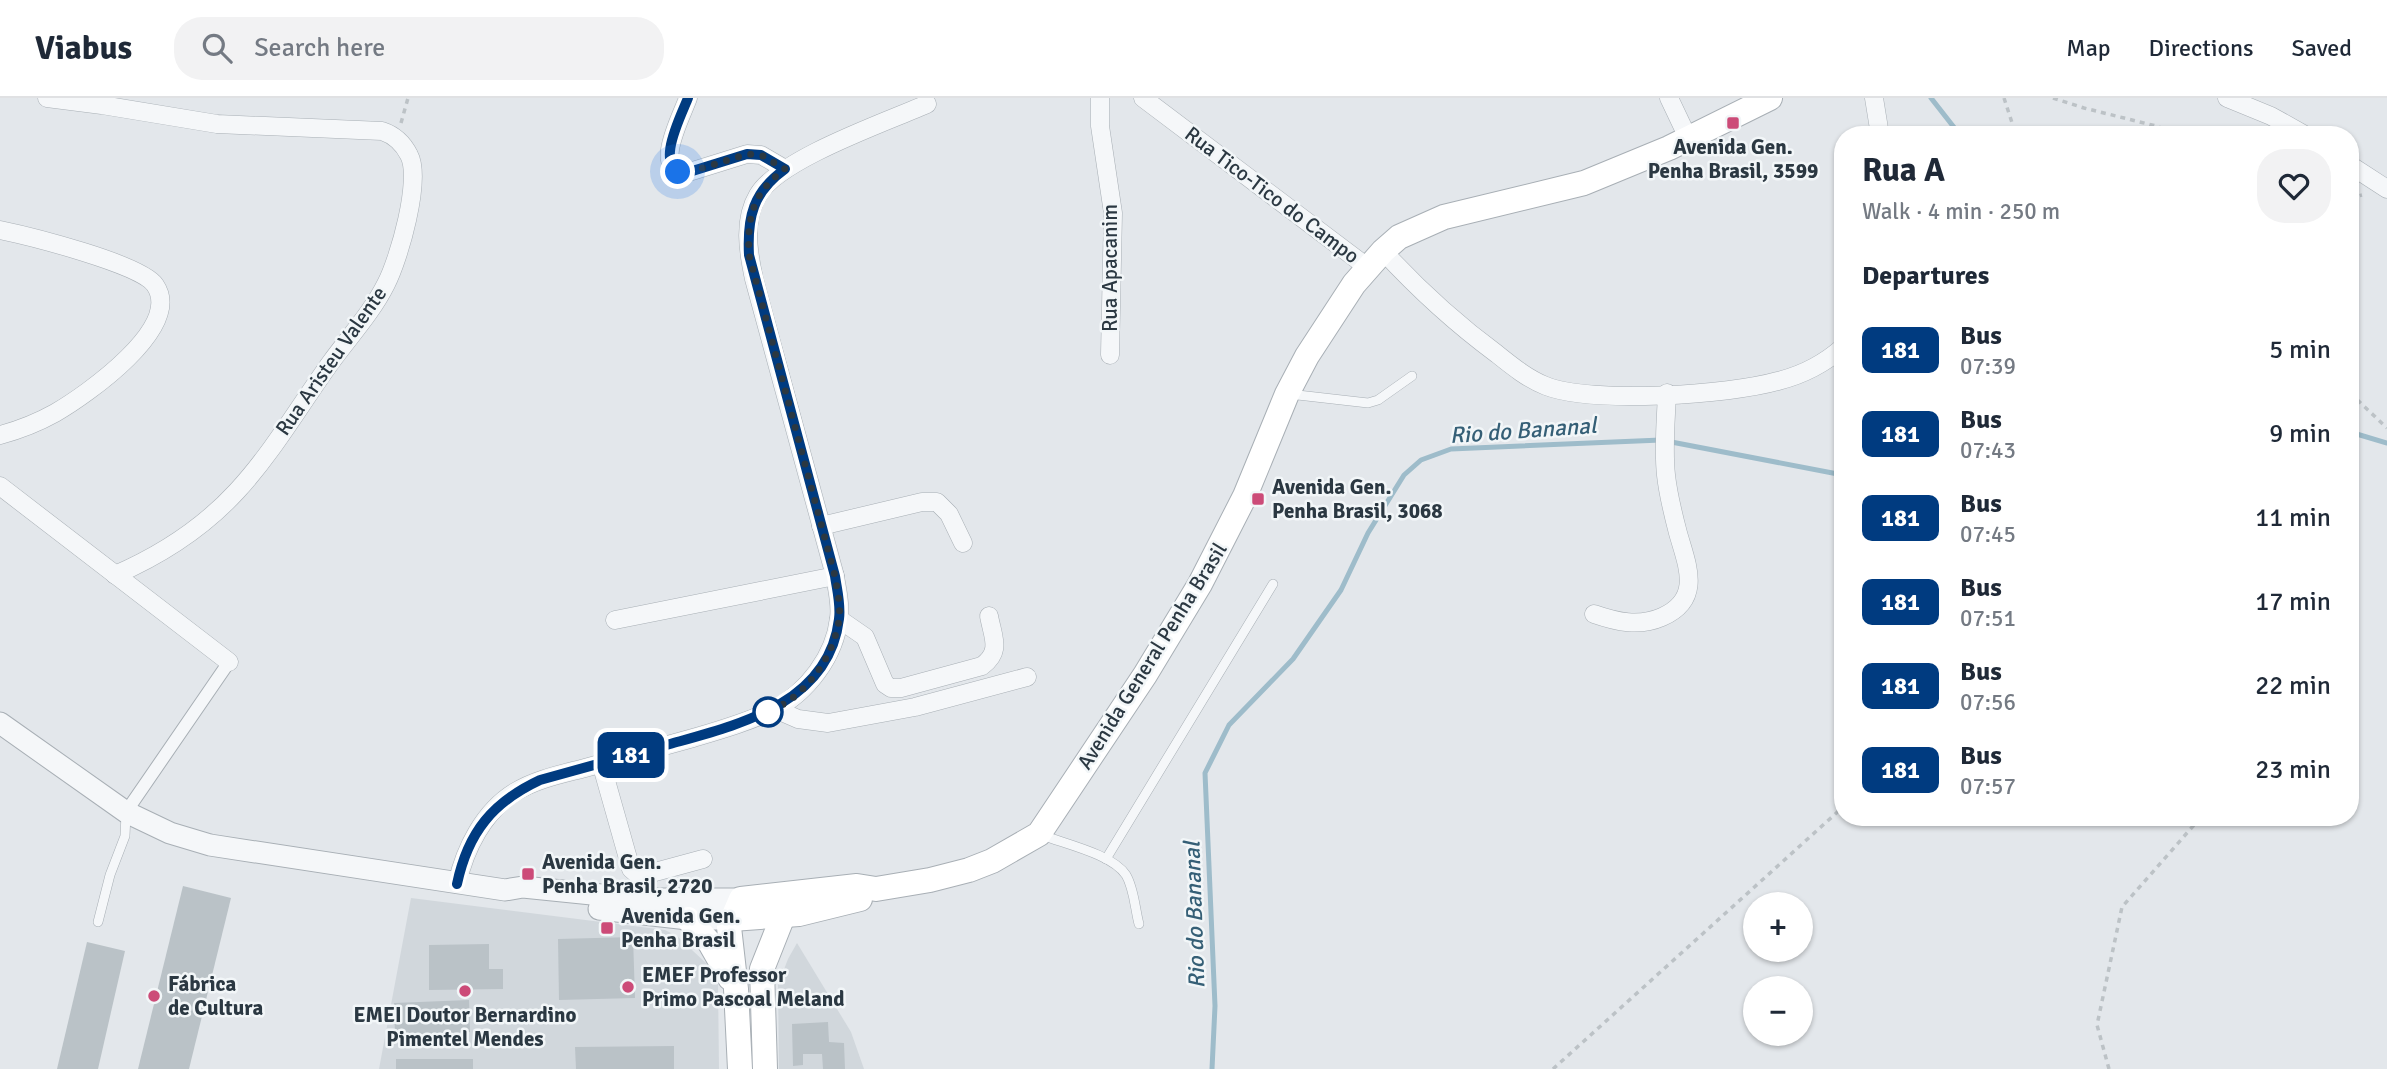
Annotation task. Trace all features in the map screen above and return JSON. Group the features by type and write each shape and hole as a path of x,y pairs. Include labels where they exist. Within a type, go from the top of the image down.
{"main road":[{"name":"Avenida General Penha Brasil","path":"783,906 857,886 876,889 969,870 992,861 1039,834 1138,686 1200,584 1245,496 1287,394 1330,318 1375,259 1399,237 1444,217 1584,183 1650,157 1770,98"},
{"name":"Avenida General Penha Brasil","path":"736,909 783,906 813,910 859,900 876,889"},
{"path":"765,1069 762,969 783,906"},
{"path":"736,909 729,927 729,939 736,989 740,1067"},
{"path":"764,993 787,940 813,910"},
{"path":"688,919 710,943 736,989"}],"street":[{"path":"47,98 217,124 302,129 371,129 392,135"},
{"path":"688,98 671,146 669,162 672,168 686,173 747,154 761,155 785,169"},
{"name":"Rua Apacanim","path":"1100,98 1100,126 1113,213 1110,355"},
{"name":"Rua Tico-Tico do Campo","path":"1143,98 1375,259 1486,346 1536,381 1562,391 1583,394 1667,394 1720,390 1780,381 1807,371 1834,355"},
{"path":"1669,98 1688,138"},
{"path":"1874,98 1879,126"},
{"path":"2227,98 2289,126"},
{"path":"457,884 473,839 499,804 516,791 540,780 721,729 775,709 796,694 822,667 831,649 839,619 835,576 749,255 751,215 758,196 770,179 785,169 927,104"},
{"name":"Rua Aristeu Valente","path":"115,575 150,560 182,538 238,490 282,434 386,284 406,227 412,187 410,155 392,135"},
{"path":"2359,171 2387,189"},
{"path":"0,230 33,237 127,266 154,283 160,294 161,310 155,325 135,350 82,396 25,428 0,435"},
{"path":"1594,614 1614,621 1637,623 1654,620 1671,613 1683,601 1689,587 1689,571 1665,472 1667,394"},
{"path":"0,486 229,662 126,812"},
{"path":"821,526 922,502 937,502 949,514 963,543"},
{"path":"615,620 835,576"},
{"path":"839,619 865,637 886,684 891,688 901,688 982,666 991,659 995,650 989,616"},
{"path":"775,709 811,722 828,723 915,707 1027,677"},
{"name":"Avenida General Penha Brasil","path":"0,723 126,812 170,832 210,845 505,890 523,887 736,909"},
{"path":"601,763 631,869 644,875 703,859"},
{"name":"Avenida General Penha Brasil","path":"505,890 520,899 688,919 736,909"}],"lane":[{"path":"1287,394 1368,403 1378,400 1412,376"},
{"path":"1106,859 1273,584"},
{"path":"99,922 110,875 125,836 126,812"},
{"path":"1039,834 1118,866 1128,877 1139,924"}],"path":[{"path":"392,135 405,114 408,98"},
{"path":"2004,98 2014,126"},
{"path":"2053,98 2157,126"},
{"path":"2359,402 2387,428"},
{"path":"1553,1069 1834,815"},
{"path":"2109,1069 2097,1025 2122,907 2193,826"}],"shaded area":[{"path":"411,898 665,930 677,936 707,964 718,983 719,1069 379,1069"},
{"path":"797,943 851,1032 864,1069 779,1069 778,985"}],"building":[{"path":"183,886 231,898 189,1069 138,1069"},
{"path":"633,937 635,998 559,1000 558,939"},
{"path":"87,942 125,951 98,1069 57,1069"},
{"path":"489,944 489,969 503,969 503,989 429,990 429,945"},
{"path":"469,1000 470,1032 395,1035 394,1003"},
{"path":"828,1022 829,1042 844,1043 845,1069 823,1069 822,1054 803,1054 803,1065 793,1066 792,1024"},
{"path":"674,1046 674,1069 576,1069 575,1047"},
{"path":"396,1059 473,1059 473,1069 396,1069"}],"waterway":[{"name":"Rio do Bananal","path":"1931,98 1953,126"},
{"path":"2359,435 2387,443"},
{"name":"Rio do Bananal","path":"1212,1069 1215,1006 1205,773 1229,725 1293,659 1341,590 1368,533 1404,475 1421,460 1451,449 1661,440 1834,473"}],"bus line":[{"name":"181","path":"457,884 473,839 485,820 499,804 516,791 540,780 705,734 775,709 810,682 831,649 839,619 835,576 749,255 751,215 758,196 770,179 785,169 761,155 747,154 686,173 672,168 669,154 688,98"}],"place":[{"name":"Avenida Gen. Penha Brasil, 3599","path":"1733,123"},
{"name":"Avenida Gen. Penha Brasil, 3068","path":"1258,499"},
{"name":"Avenida Gen. Penha Brasil, 2720","path":"528,874"},
{"name":"Avenida Gen. Penha Brasil","path":"607,928"},
{"name":"EMEF Professor Primo Pascoal Meland","path":"628,987"},
{"name":"EMEI Doutor Bernardino Pimentel Mendes","path":"465,991"},
{"name":"Fábrica de Cultura","path":"154,996"}],"route":[{"path":"678,172 686,173 747,154 761,155 785,169 770,179 758,196 751,215 749,255 835,576 839,619 831,649 822,667 796,694 768,712"}]}
